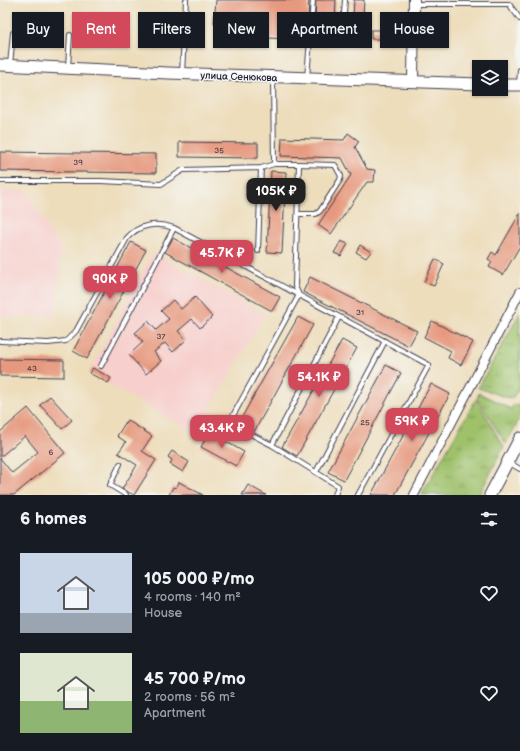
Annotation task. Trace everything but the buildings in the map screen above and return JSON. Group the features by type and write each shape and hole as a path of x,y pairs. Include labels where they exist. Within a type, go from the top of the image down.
{"main road":[{"name":"улица Сенюкова","path":"5,65 182,74 472,84"},
{"path":"508,84 520,85"},
{"path":"490,495 520,438"}],"street":[{"path":"413,82 414,2"},
{"path":"414,495 520,292"}],"lane":[{"path":"182,74 186,0"},
{"path":"307,78 313,0"},
{"path":"345,0 345,12"},
{"path":"414,2 510,2 520,19"},
{"path":"5,65 12,32"},
{"path":"68,68 70,35"},
{"path":"520,70 520,85"},
{"path":"273,77 274,164"},
{"path":"0,180 101,181 161,184 183,170 261,168 274,164 335,165 341,176 340,180 320,211 316,214 298,214"},
{"path":"299,164 296,286 299,295 229,423 272,445 338,486 335,495"},
{"path":"258,251 261,168"},
{"path":"0,341 48,343 66,341 76,331 127,238 133,231 139,227 157,224 174,228 429,365 358,495"},
{"path":"101,366 174,228"},
{"path":"272,445 339,317"},
{"path":"316,472 385,341"},
{"path":"508,462 520,469"},
{"path":"120,464 110,484 126,495"}],"shaded area":[{"path":"0,190 26,191 61,249 55,316 0,316"},
{"path":"153,253 265,314 196,433 89,373"}],"green space":[{"path":"520,313 520,385 512,399 478,388"},
{"path":"479,393 511,409 514,404 518,406 520,402 520,418 506,444 477,398"},
{"path":"476,399 504,447 479,495 421,495"}]}
